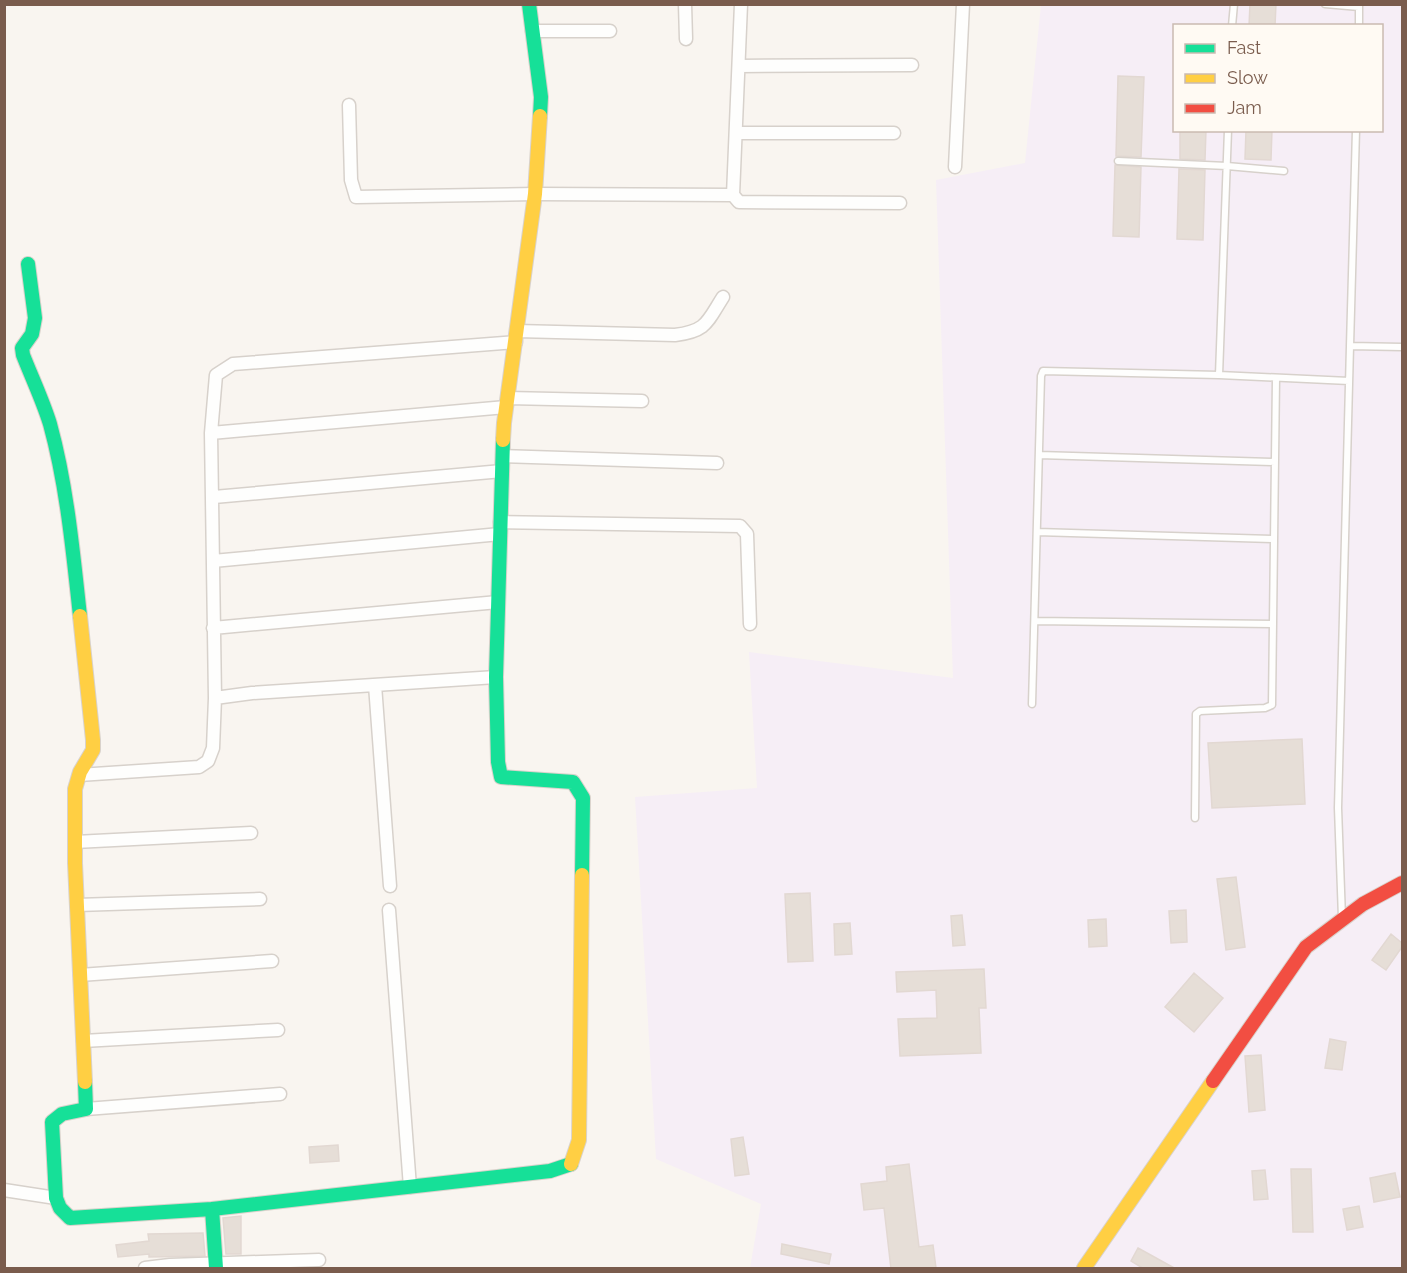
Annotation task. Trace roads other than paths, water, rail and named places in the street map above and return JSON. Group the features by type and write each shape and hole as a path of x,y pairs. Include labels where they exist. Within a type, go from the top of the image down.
{"street":[{"path":"280,1094 86,1109 54,1118 52,1122 56,1198 60,1208 70,1218 212,1209 549,1171 571,1165 579,1140 582,798 573,782 501,777 498,762 496,677 502,456 535,194 541,97 529,4"},
{"path":"686,4 686,39"},
{"path":"741,4 733,195 739,202 900,204"},
{"path":"955,167 963,4"},
{"path":"532,31 610,31"},
{"path":"738,66 912,65"},
{"path":"349,105 351,180 356,197 535,194 733,195"},
{"path":"736,133 894,133"},
{"path":"28,264 35,318 32,334 22,348 49,421 59,460 73,554 93,740 93,750 79,775 75,789 77,905 86,1109"},
{"path":"79,775 199,767 208,761 213,747 215,698 212,433 216,375 233,364 517,337 691,333 703,328 723,297"},
{"path":"212,433 507,402 642,401"},
{"path":"502,456 717,463"},
{"path":"213,498 502,471"},
{"path":"213,561 500,528 740,526 747,534 750,624"},
{"path":"213,628 498,602"},
{"path":"215,698 252,693 496,677"},
{"path":"375,685 390,886"},
{"path":"75,842 251,833"},
{"path":"1084,1269 1305,947 1363,904 1402,883"},
{"path":"77,905 260,899"},
{"path":"388,910 410,1187"},
{"path":"80,975 272,961"},
{"path":"84,1041 278,1029"},
{"path":"4,1190 56,1198"},
{"path":"212,1209 216,1266"},
{"path":"145,1269 319,1260"}],"lane":[{"path":"1232,24 1234,4"},
{"path":"1325,4 1359,6 1359,24"},
{"path":"1219,375 1228,132"},
{"path":"1342,918 1338,808 1356,132"},
{"path":"1118,161 1284,171"},
{"path":"1350,346 1402,346"},
{"path":"1032,704 1041,376 1043,370 1349,381"},
{"path":"1195,818 1196,714 1200,711 1265,708 1272,705 1276,378"},
{"path":"1039,455 1275,462"},
{"path":"1037,532 1274,539"},
{"path":"1035,621 1273,624"}]}
